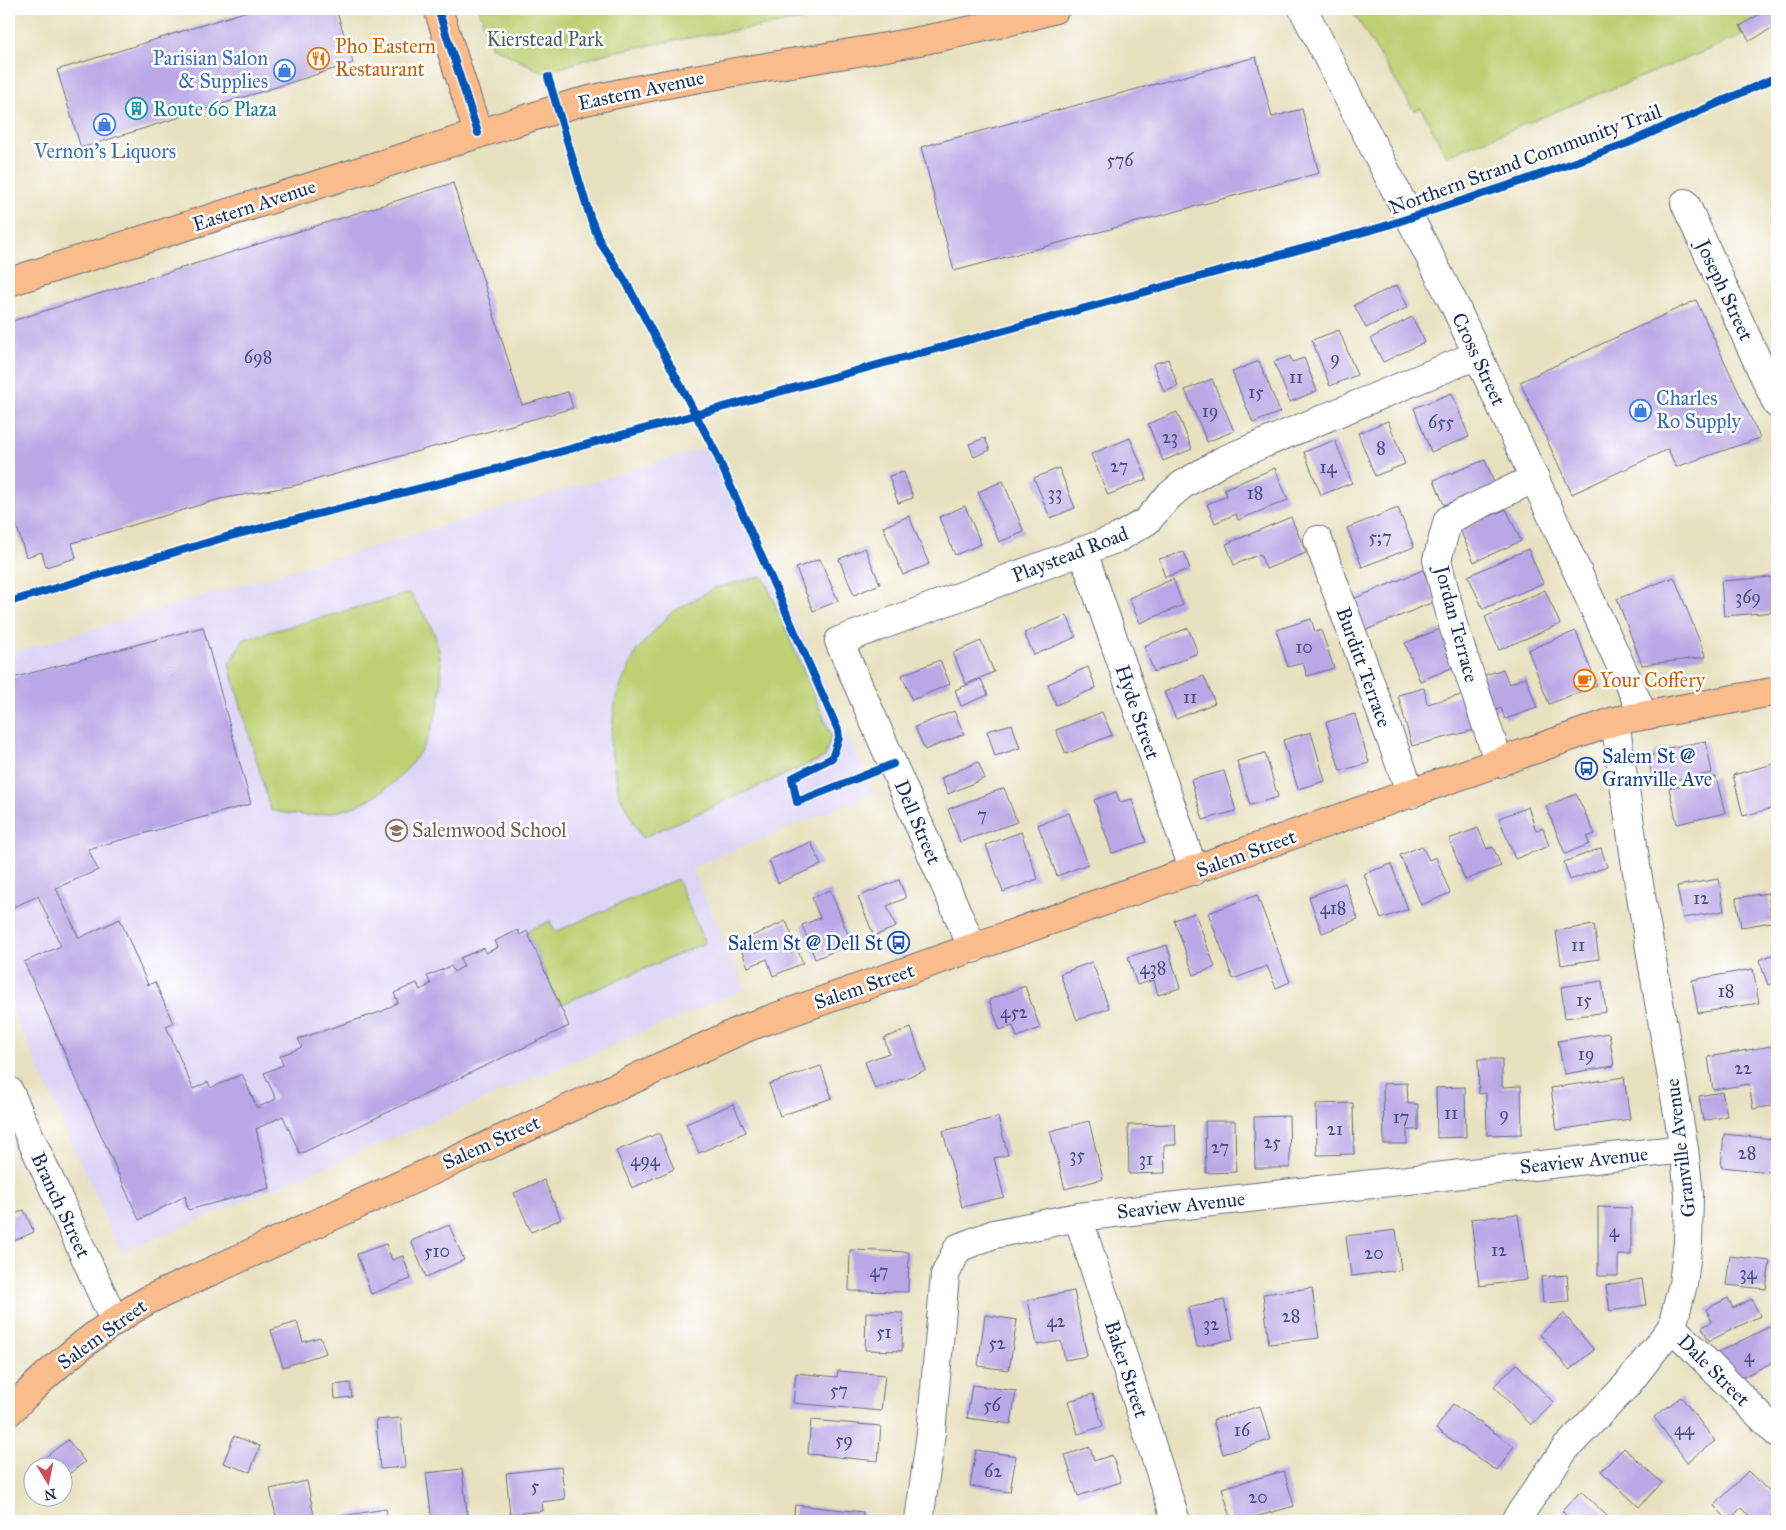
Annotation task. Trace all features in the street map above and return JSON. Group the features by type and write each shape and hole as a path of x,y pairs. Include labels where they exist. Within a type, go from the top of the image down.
{"main road":[{"path":"438,9 478,132"},
{"name":"Eastern Avenue","path":"9,282 478,132 573,104 644,87 931,39 1055,9"},
{"name":"Salem Street","path":"9,1412 28,1391 114,1320 148,1300 211,1269 748,1027 1615,721 1643,714 1777,691"}],"street":[{"name":"Cross Street","path":"1303,9 1411,217 1535,478 1643,714"},
{"name":"Joseph Street","path":"1685,203 1777,404"},
{"name":"Playstead Road","path":"839,641 1083,552 1133,530 1147,520 1169,496 1182,486 1224,460 1477,355"},
{"name":"Jordan Terrace","path":"1499,763 1452,625 1437,560 1448,520 1535,478"},
{"name":"Burditt Terrace","path":"1318,540 1411,794"},
{"name":"Hyde Street","path":"1083,552 1194,871"},
{"name":"Dell Street","path":"839,641 973,949"},
{"name":"Granville Avenue","path":"1515,1521 1565,1449 1626,1386 1672,1327 1683,1284 1688,1243 1689,1194 1684,1149 1636,866 1615,721"},
{"name":"Branch Street","path":"9,1091 114,1320"},
{"name":"Seaview Avenue","path":"918,1521 931,1433 945,1274 958,1248 994,1234 1078,1217 1684,1149"},
{"name":"Baker Street","path":"1078,1217 1176,1521"},
{"name":"Dale Street","path":"1672,1327 1777,1433"}],"shaded area":[{"name":"Salemwood School","path":"716,445 874,793 692,867 745,989 121,1253 9,1003 9,654"}],"green space":[{"name":"Kierstead Park","path":"479,9 872,9 611,52 544,73 491,46"},
{"path":"1351,9 1777,9 1777,22 1446,156 1421,108 1414,111"},
{"path":"763,576 831,735 825,757 642,838 619,794 610,745 616,696 637,650 671,613 714,588"},
{"path":"410,593 434,633 441,671 439,701 431,731 416,757 397,780 372,798 344,810 312,815 271,811 229,664 244,639"},
{"path":"677,879 705,943 560,1005 527,931 550,921 555,932"}],"building":[{"name":"Route 60 Plaza","path":"254,9 336,9 353,63 81,148 57,70"},
{"path":"1768,9 1777,25 1750,41 1740,26"},
{"path":"1256,57 1272,117 1302,109 1319,173 954,271 921,147"},
{"path":"453,183 522,405 568,392 573,408 293,486 220,499 72,543 76,558 46,567 42,552 26,557 9,501 9,322"},
{"path":"1397,285 1408,307 1366,328 1354,305"},
{"name":"Charles Ro Supply","path":"1696,300 1760,438 1676,467 1668,449 1572,494 1520,382"},
{"path":"1412,317 1425,342 1383,362 1371,338"},
{"path":"1339,330 1357,375 1330,386 1312,340"},
{"path":"1290,356 1292,362 1304,358 1317,391 1290,402 1274,362"},
{"path":"1168,359 1178,386 1164,392 1153,364"},
{"path":"1259,361 1280,412 1253,423 1232,372"},
{"path":"1212,379 1234,431 1207,442 1185,390"},
{"path":"1452,393 1469,437 1431,452 1414,408"},
{"path":"1177,412 1192,449 1163,461 1148,424"},
{"path":"1388,421 1405,464 1375,476 1358,433"},
{"path":"985,438 990,450 974,457 969,444"},
{"path":"1130,438 1147,479 1108,495 1091,454"},
{"path":"1335,440 1352,483 1321,495 1304,452"},
{"path":"1485,460 1495,485 1444,505 1434,480"},
{"path":"1059,468 1075,508 1050,518 1034,478"},
{"path":"1275,468 1288,500 1238,520 1236,514 1215,523 1207,504 1227,496 1224,489"},
{"path":"904,472 913,498 898,503 889,476"},
{"path":"1003,481 1024,532 999,542 978,492"},
{"path":"965,506 981,544 955,555 939,517"},
{"path":"1398,508 1414,547 1362,567 1347,528"},
{"path":"1506,509 1521,541 1474,562 1460,530"},
{"path":"909,516 929,564 903,575 883,527"},
{"path":"1291,517 1306,553 1266,569 1260,554 1234,565 1226,544"},
{"path":"865,548 880,584 854,595 839,559"},
{"path":"1528,549 1543,583 1483,609 1468,576"},
{"path":"1184,552 1190,569 1165,577 1159,559"},
{"path":"820,559 838,601 813,611 796,568"},
{"path":"1423,570 1436,601 1366,630 1353,599"},
{"path":"1674,577 1706,657 1642,665 1617,599"},
{"path":"1771,577 1774,612 1724,616 1721,581"},
{"path":"1173,579 1183,605 1140,623 1129,598"},
{"path":"1545,590 1560,624 1499,650 1485,617"},
{"path":"1067,615 1076,637 1034,655 1024,633"},
{"path":"1311,619 1315,632 1321,630 1334,668 1307,676 1303,663 1288,667 1276,630"},
{"path":"203,627 251,804 88,849 98,870 56,888 79,938 120,919 148,985 155,982 173,1023 166,1026 193,1089 208,1082 211,1088 242,1074 257,1108 276,1099 264,1073 283,1065 280,1056 302,1047 298,1039 383,1011 398,1002 394,993 417,983 420,990 431,984 427,976 451,966 454,972 464,966 460,958 484,948 486,953 498,947 495,941 518,930 520,935 527,931 569,1026 300,1154 283,1116 256,1129 270,1188 188,1210 185,1196 139,1220 24,962 61,946 38,896 9,909 9,679"},
{"path":"1188,628 1198,653 1154,672 1144,646"},
{"path":"1440,629 1456,666 1420,681 1405,643"},
{"path":"1576,631 1597,685 1549,704 1528,650"},
{"path":"981,641 994,672 966,684 953,653"},
{"path":"940,660 950,684 912,700 902,675"},
{"path":"1088,667 1096,688 1056,705 1048,684"},
{"path":"1503,669 1509,684 1526,677 1537,708 1505,719 1501,708 1490,713 1477,678"},
{"path":"1204,676 1215,703 1176,719 1164,692"},
{"path":"981,679 988,695 961,706 955,690"},
{"path":"1424,688 1427,704 1465,694 1475,730 1412,746 1398,695"},
{"path":"954,711 964,734 925,750 915,727"},
{"path":"1102,712 1112,735 1066,754 1056,730"},
{"path":"1355,714 1369,763 1340,771 1326,722"},
{"path":"1012,724 1020,748 995,756 987,731"},
{"path":"1311,732 1325,781 1298,789 1283,740"},
{"path":"1706,741 1712,773 1653,784 1649,760 1657,750"},
{"path":"1265,753 1278,797 1250,805 1237,761"},
{"path":"978,762 985,778 948,794 941,778"},
{"path":"1777,763 1777,807 1743,816 1733,775"},
{"path":"1224,771 1236,811 1203,820 1191,780"},
{"path":"1716,777 1725,813 1677,824 1669,788"},
{"path":"1004,788 1017,822 960,842 948,809"},
{"path":"1116,792 1120,802 1132,799 1146,842 1112,853 1094,800"},
{"path":"1576,794 1595,834 1587,837 1589,844 1565,854 1546,806"},
{"path":"1528,807 1536,830 1543,828 1549,846 1515,859 1499,818"},
{"path":"1069,813 1088,864 1057,876 1038,825"},
{"path":"1478,828 1487,849 1493,847 1501,866 1465,880 1449,839"},
{"path":"1021,832 1038,879 1003,892 986,845"},
{"path":"811,842 821,865 778,883 769,860"},
{"path":"1422,846 1429,860 1436,857 1450,893 1421,905 1400,855"},
{"path":"1601,848 1607,867 1570,880 1564,862"},
{"path":"1391,864 1408,909 1381,919 1364,874"},
{"path":"1719,879 1724,911 1683,918 1677,886"},
{"path":"899,880 906,898 887,906 896,927 874,936 858,897"},
{"path":"1345,883 1358,919 1322,933 1309,897"},
{"path":"830,890 852,944 815,959 802,925 820,918 812,898"},
{"path":"1768,893 1772,922 1741,927 1736,898"},
{"path":"1257,895 1290,982 1276,988 1267,966 1233,979 1208,913"},
{"path":"1195,913 1215,967 1194,975 1174,920"},
{"path":"786,921 803,963 773,976 767,959 748,967 738,942"},
{"path":"1594,925 1599,959 1561,965 1556,931"},
{"path":"1167,945 1180,988 1158,995 1154,980 1137,985 1128,957"},
{"path":"1777,953 1777,982 1768,985 1759,960"},
{"path":"1092,962 1109,1008 1077,1020 1060,974"},
{"path":"1753,969 1759,1003 1698,1013 1692,980"},
{"path":"1602,981 1606,1012 1565,1018 1561,987"},
{"path":"1025,986 1040,1028 1017,1037 1013,1026 1000,1030 989,1000"},
{"path":"911,1028 926,1070 875,1089 865,1062 889,1053 884,1038"},
{"path":"1609,1033 1614,1066 1564,1074 1558,1041"},
{"path":"1777,1045 1777,1079 1774,1079 1777,1105 1753,1109 1749,1084 1713,1090 1708,1057"},
{"path":"1478,1059 1502,1059 1502,1087 1521,1086 1522,1134 1487,1135 1486,1093 1479,1094"},
{"path":"821,1066 832,1098 780,1116 769,1084"},
{"path":"1624,1077 1630,1119 1557,1130 1551,1088"},
{"path":"1407,1083 1408,1104 1418,1104 1418,1130 1407,1130 1407,1144 1384,1144 1383,1084"},
{"path":"1465,1087 1466,1137 1437,1138 1436,1088"},
{"path":"1722,1092 1727,1116 1703,1121 1699,1096"},
{"path":"1353,1103 1354,1154 1317,1155 1316,1104"},
{"path":"733,1104 746,1132 699,1153 686,1124"},
{"path":"1289,1116 1290,1168 1255,1168 1254,1117"},
{"path":"998,1117 1008,1155 994,1158 1004,1197 962,1207 943,1131"},
{"path":"1089,1121 1103,1179 1065,1189 1050,1131"},
{"path":"1205,1121 1235,1121 1236,1172 1206,1173"},
{"path":"1175,1124 1176,1145 1164,1145 1165,1173 1129,1174 1128,1125"},
{"path":"659,1133 674,1169 632,1188 616,1151"},
{"path":"1724,1134 1773,1139 1770,1172 1721,1167"},
{"path":"544,1180 561,1219 531,1232 514,1193"},
{"path":"1598,1207 1631,1208 1631,1255 1618,1255 1618,1276 1598,1276"},
{"path":"24,1210 34,1232 9,1243 9,1217"},
{"path":"1518,1214 1527,1280 1479,1286 1471,1219"},
{"path":"449,1225 464,1260 426,1277 411,1241"},
{"path":"1396,1230 1401,1270 1351,1276 1346,1236"},
{"path":"386,1244 392,1260 403,1256 411,1279 371,1294 357,1254"},
{"path":"850,1250 909,1252 908,1292 849,1291"},
{"path":"1730,1256 1770,1261 1766,1289 1726,1285"},
{"path":"1567,1275 1569,1301 1543,1303 1541,1277"},
{"path":"1642,1279 1646,1305 1610,1311 1606,1285"},
{"path":"1312,1288 1319,1338 1269,1344 1263,1294"},
{"path":"1074,1291 1087,1356 1065,1360 1061,1341 1037,1345 1028,1300"},
{"path":"1728,1298 1733,1308 1752,1299 1760,1316 1709,1341 1702,1327 1712,1322 1706,1309"},
{"path":"1224,1300 1233,1339 1197,1347 1188,1308"},
{"path":"866,1312 903,1313 902,1351 865,1350"},
{"path":"1564,1314 1594,1350 1569,1370 1540,1334"},
{"path":"985,1315 1017,1320 1009,1370 978,1366"},
{"path":"297,1322 303,1342 320,1337 326,1353 283,1367 271,1330"},
{"path":"1773,1325 1777,1333 1777,1360 1733,1382 1718,1352"},
{"path":"1517,1364 1554,1403 1531,1425 1494,1386"},
{"path":"838,1371 885,1375 881,1411 793,1403 796,1373 837,1377"},
{"path":"350,1383 352,1397 335,1399 334,1385"},
{"path":"972,1385 1016,1391 1011,1424 967,1418"},
{"path":"1093,1394 1103,1426 1078,1434 1068,1401"},
{"path":"1681,1397 1715,1441 1687,1462 1654,1417"},
{"path":"1453,1404 1514,1446 1497,1471 1436,1429"},
{"path":"1260,1406 1270,1440 1223,1454 1213,1420"},
{"path":"401,1418 405,1467 380,1469 376,1420"},
{"path":"811,1420 881,1426 878,1461 808,1454"},
{"path":"234,1436 260,1446 250,1472 223,1463"},
{"path":"68,1440 85,1462 72,1471 72,1458 44,1458"},
{"path":"1090,1447 1094,1461 1112,1455 1121,1482 1078,1496 1065,1455"},
{"path":"1624,1448 1662,1483 1639,1507 1601,1471"},
{"path":"976,1450 1016,1456 1010,1492 970,1486"},
{"path":"561,1467 565,1499 542,1502 543,1511 510,1514 506,1473"},
{"path":"462,1469 468,1521 432,1521 426,1473"},
{"path":"1284,1471 1294,1506 1241,1521 1232,1521 1222,1488"},
{"path":"1748,1471 1777,1499 1777,1509 1765,1521 1754,1521 1741,1508 1729,1521 1714,1506"},
{"path":"307,1481 315,1521 277,1521 270,1489"},
{"path":"1581,1491 1607,1516 1602,1521 1572,1521 1562,1511"},
{"path":"795,1505 863,1512 862,1521 793,1521"},
{"path":"386,1509 388,1521 342,1521 342,1516"}],"cycle path":[{"path":"438,9 478,133"},
{"path":"548,77 590,217 600,242 626,282 716,453 838,730 839,738 832,758 792,778 797,802 893,764"},
{"name":"Northern Strand Community Trail","path":"9,602 226,537 493,470 1382,227 1522,181 1628,143 1777,77"}],"place":[{"name":"Pho Eastern Restaurant","path":"319,58"},
{"name":"Parisian Salon & Supplies","path":"284,70"},
{"name":"Route 60 Plaza","path":"137,109"},
{"name":"Vernon's Liquors","path":"105,125"},
{"name":"Charles Ro Supply","path":"1640,410"},
{"name":"Your Coffery","path":"1584,680"},
{"name":"Salem St @ Granville Ave","path":"1586,768"},
{"name":"Salemwood School","path":"396,830"},
{"name":"Salem St @ Dell St","path":"899,943"}]}
